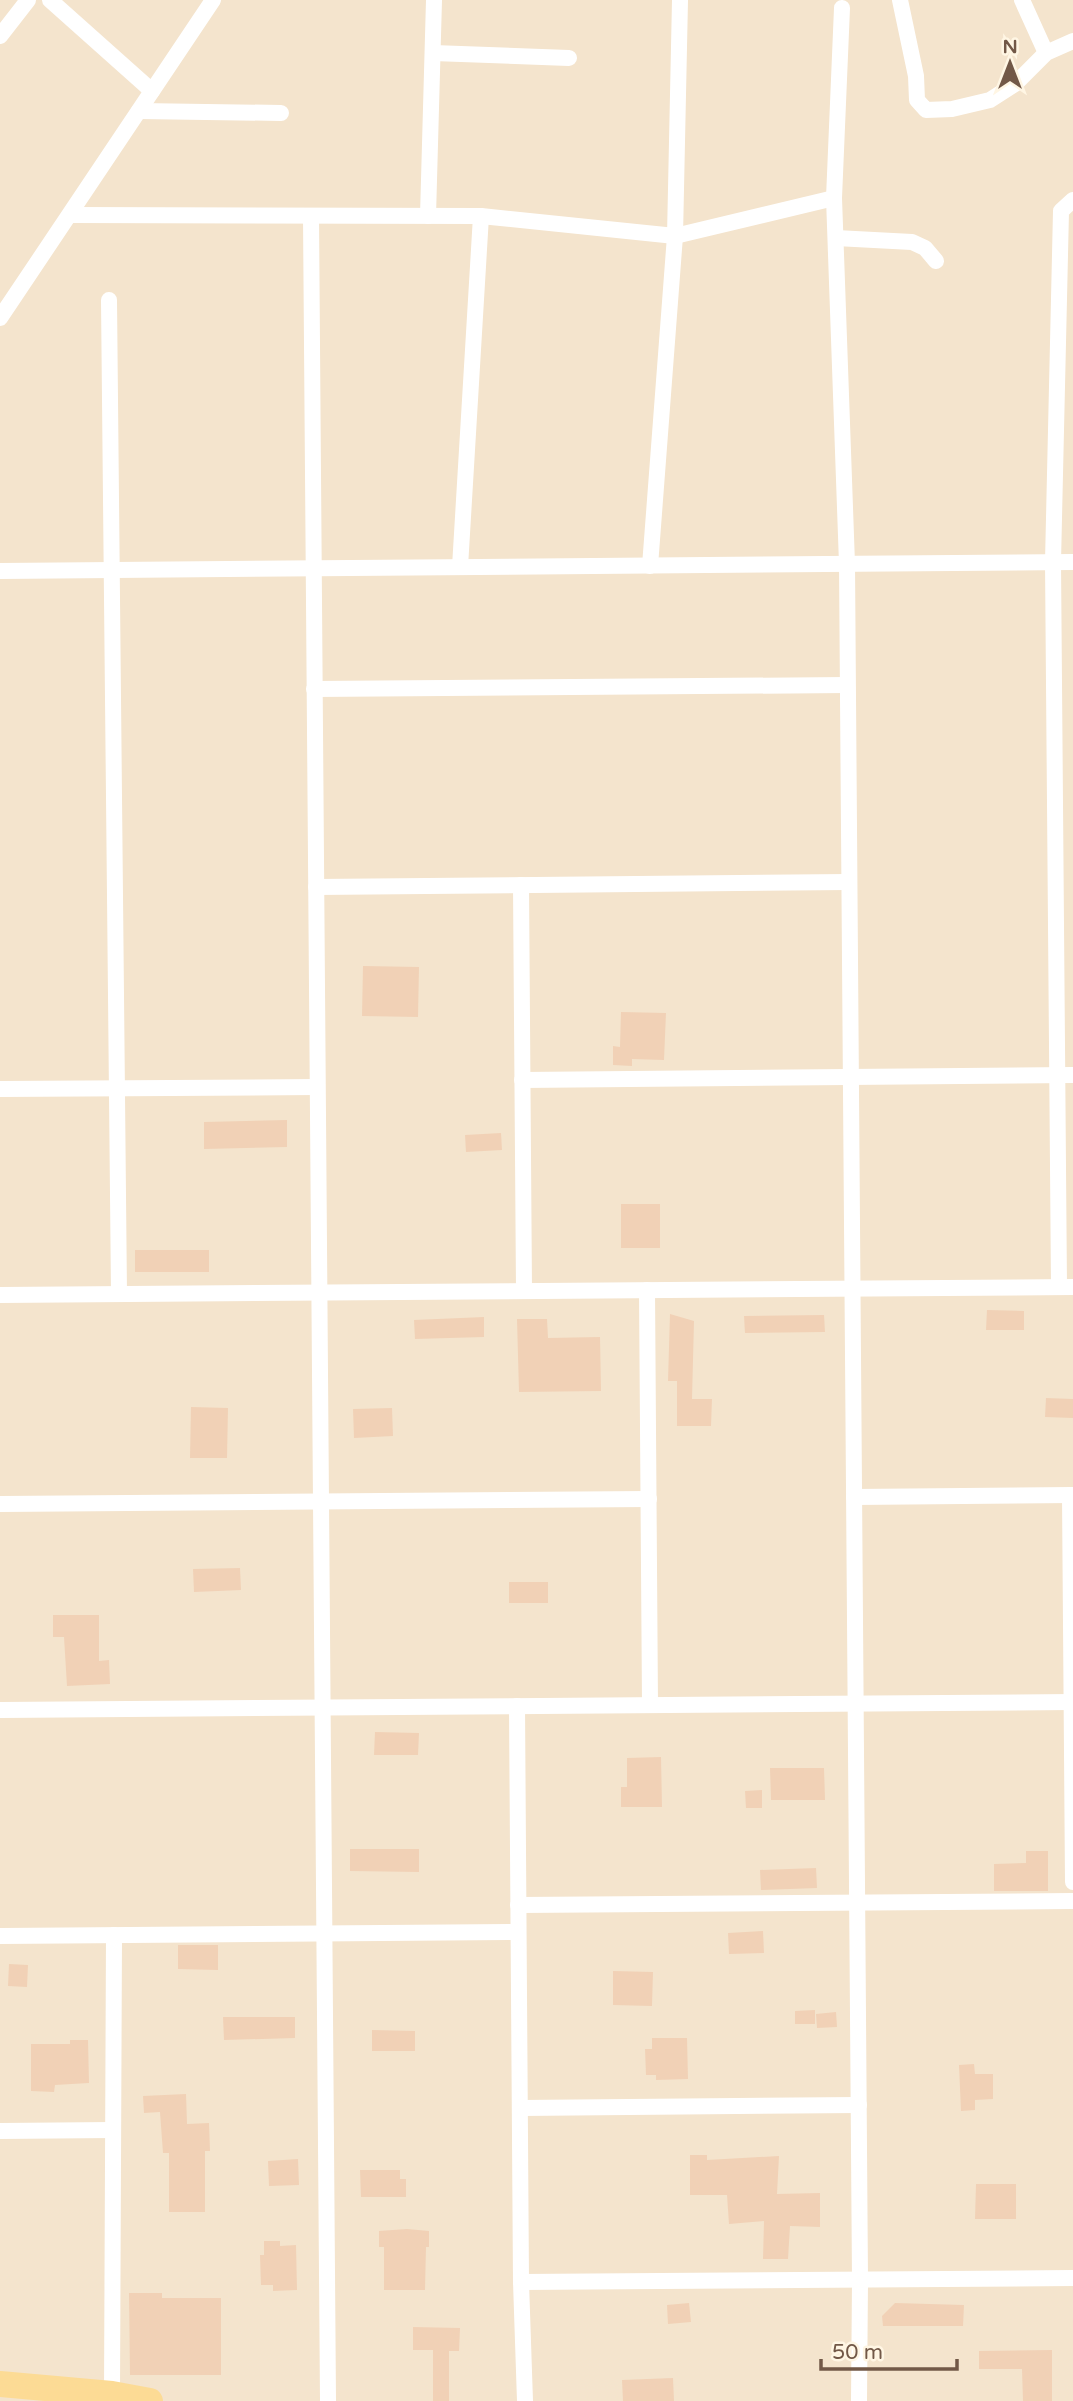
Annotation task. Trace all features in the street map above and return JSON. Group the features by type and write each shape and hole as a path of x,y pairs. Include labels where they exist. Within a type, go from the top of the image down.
{"main road":[{"path":"0,2384 112,2394 150,2401"}],"street":[{"path":"0,36 28,0"},
{"path":"50,0 152,91"},
{"path":"0,318 213,0"},
{"path":"428,216 434,0"},
{"path":"649,566 675,236 680,0"},
{"path":"900,0 916,76 917,100 926,110 990,100 1015,84 1046,54 1073,41"},
{"path":"1022,0 1046,54"},
{"path":"842,8 834,198 847,564 859,2401"},
{"path":"433,54 569,58"},
{"path":"139,111 281,113"},
{"path":"69,215 481,216 675,236 834,198"},
{"path":"0,1295 1066,1287 1065,1075 1056,874 1053,562 1067,211 1073,200"},
{"path":"311,216 328,2401"},
{"path":"460,567 481,216"},
{"path":"836,238 912,242 925,248 936,261"},
{"path":"108,300 119,1294"},
{"path":"0,570 1073,562"},
{"path":"314,689 848,685"},
{"path":"1056,874 1073,874"},
{"path":"316,887 849,882"},
{"path":"521,885 524,1291"},
{"path":"523,1080 1065,1075"},
{"path":"0,1089 317,1087"},
{"path":"647,1290 650,1705"},
{"path":"854,1497 1071,1495 1073,1882"},
{"path":"0,1504 649,1499"},
{"path":"0,1710 1072,1702"},
{"path":"517,1706 521,2282 525,2401"},
{"path":"518,1905 1073,1901"},
{"path":"0,1936 518,1932"},
{"path":"112,2394 114,1935"},
{"path":"520,2108 859,2105"},
{"path":"0,2131 113,2130"},
{"path":"521,2282 1073,2278"}],"shaded area":[{"path":"0,0 1073,0 1073,2401 0,2401"}],"building":[{"path":"363,966 419,967 418,1017 362,1016"},
{"path":"621,1012 666,1013 664,1060 632,1059 632,1066 613,1065 613,1046 620,1047"},
{"path":"287,1120 287,1147 204,1149 204,1122"},
{"path":"501,1133 502,1150 466,1152 465,1135"},
{"path":"621,1204 660,1204 660,1248 621,1248"},
{"path":"135,1250 209,1250 209,1272 135,1272"},
{"path":"987,1310 1024,1311 1024,1330 986,1330"},
{"path":"670,1314 694,1321 692,1399 712,1399 711,1426 677,1426 677,1381 668,1381"},
{"path":"824,1315 825,1332 745,1333 744,1316"},
{"path":"484,1317 484,1337 415,1339 414,1320"},
{"path":"517,1319 547,1319 548,1338 600,1337 601,1391 519,1392"},
{"path":"1046,1398 1073,1399 1073,1418 1045,1417"},
{"path":"191,1407 228,1408 227,1458 190,1458"},
{"path":"392,1408 393,1436 354,1438 353,1409"},
{"path":"240,1568 241,1590 194,1592 193,1569"},
{"path":"509,1582 548,1582 548,1603 509,1603"},
{"path":"53,1615 99,1615 99,1661 109,1660 110,1684 67,1686 64,1637 53,1637"},
{"path":"375,1732 419,1733 418,1755 374,1755"},
{"path":"661,1757 662,1807 621,1807 621,1787 627,1787 627,1758"},
{"path":"770,1768 824,1768 825,1800 771,1800"},
{"path":"762,1790 762,1808 746,1808 745,1791"},
{"path":"350,1849 419,1849 419,1872 350,1871"},
{"path":"1026,1851 1048,1851 1048,1891 994,1891 994,1864 1026,1863"},
{"path":"816,1868 817,1888 761,1890 760,1870"},
{"path":"763,1931 764,1953 729,1954 728,1933"},
{"path":"178,1945 218,1945 218,1970 178,1969"},
{"path":"9,1964 28,1965 27,1987 8,1986"},
{"path":"613,1971 653,1972 652,2006 613,2005"},
{"path":"815,2010 815,2024 795,2024 795,2011"},
{"path":"836,2012 837,2027 817,2028 816,2014"},
{"path":"223,2017 295,2017 295,2038 224,2040"},
{"path":"372,2030 415,2031 415,2051 372,2051"},
{"path":"652,2038 687,2038 688,2079 656,2080 656,2075 646,2075 645,2049 652,2049"},
{"path":"70,2040 88,2040 89,2083 55,2085 54,2092 31,2091 31,2044 70,2044"},
{"path":"974,2064 975,2074 993,2074 993,2099 975,2100 975,2110 961,2111 959,2065"},
{"path":"186,2094 187,2124 209,2123 210,2151 205,2151 205,2212 169,2212 169,2153 163,2153 160,2112 144,2113 143,2096"},
{"path":"690,2155 707,2155 707,2160 779,2156 777,2194 820,2193 820,2227 790,2226 788,2259 763,2259 764,2221 729,2224 727,2195 690,2195"},
{"path":"298,2159 299,2185 269,2186 268,2161"},
{"path":"360,2170 400,2170 400,2179 406,2179 406,2197 361,2197"},
{"path":"976,2184 1016,2184 1016,2219 975,2219"},
{"path":"379,2231 429,2231 425,2290 384,2290 384,2247 379,2247"},
{"path":"264,2241 280,2241 280,2246 296,2245 297,2290 273,2291 273,2285 261,2285 260,2255 264,2255"},
{"path":"129,2293 162,2293 162,2298 221,2298 221,2375 130,2375"},
{"path":"689,2303 691,2322 668,2324 667,2305"},
{"path":"895,2303 964,2305 963,2326 883,2326 882,2316"},
{"path":"413,2327 460,2328 459,2351 449,2351 449,2401 433,2401 433,2350 413,2350"},
{"path":"1052,2350 1052,2401 1023,2401 1022,2369 979,2369 979,2351"},
{"path":"673,2378 674,2401 623,2401 622,2380"}]}
